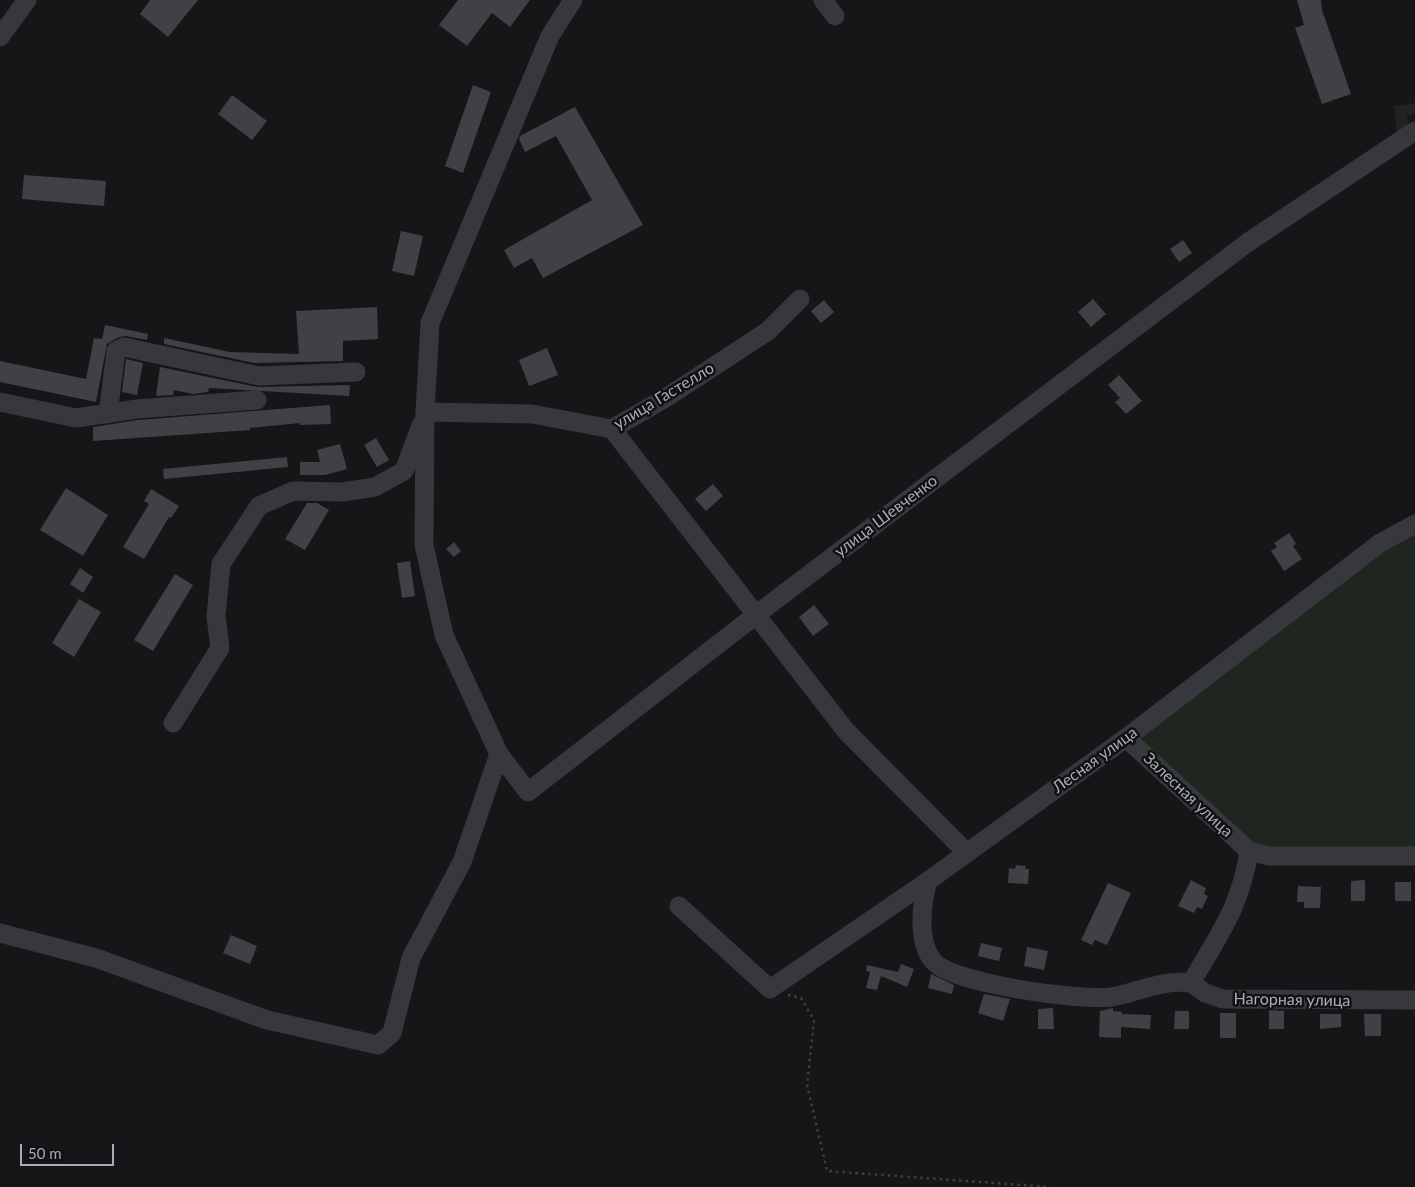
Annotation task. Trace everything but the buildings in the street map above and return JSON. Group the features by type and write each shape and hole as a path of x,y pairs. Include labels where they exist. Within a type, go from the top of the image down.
{"street":[{"path":"0,37 28,0"},
{"path":"0,933 96,958 267,1020 378,1045 392,1033 411,958 462,862 499,754 444,635 424,545 425,412 430,323 550,36 573,0"},
{"path":"823,0 835,16"},
{"name":"улица Шевченко","path":"499,754 528,792 757,614 1247,244 1415,131"},
{"name":"улица Гастелло","path":"425,412 532,414 612,429 667,397 768,331 800,299"},
{"path":"108,414 116,352 124,347 259,376 356,372"},
{"path":"0,402 76,418 137,409 256,400"},
{"path":"173,723 220,648 216,616 221,564 259,506 293,491 342,492 375,487 404,471 425,412"},
{"path":"612,429 846,731 967,854"},
{"name":"Лесная улица","path":"770,989 967,854 1126,738 1380,543 1415,524"},
{"name":"Залесная улица","path":"1126,738 1250,851"},
{"path":"928,882 923,909 923,930 929,954 935,963 953,973 989,984 1035,992 1110,997 1168,983 1191,983 1234,909 1245,878 1250,851 1269,856 1415,856"},
{"path":"679,906 770,989"},
{"name":"Нагорная улица","path":"1191,983 1206,993 1223,999 1415,1000"}],"path":[{"path":"770,989 800,998 814,1020 807,1085 827,1171 1050,1187"}],"shaded area":[{"path":"1415,103 1415,114 1407,116 1409,138 1398,140 1394,106"},
{"path":"1415,524 1415,856 1269,856 1126,738"}]}
